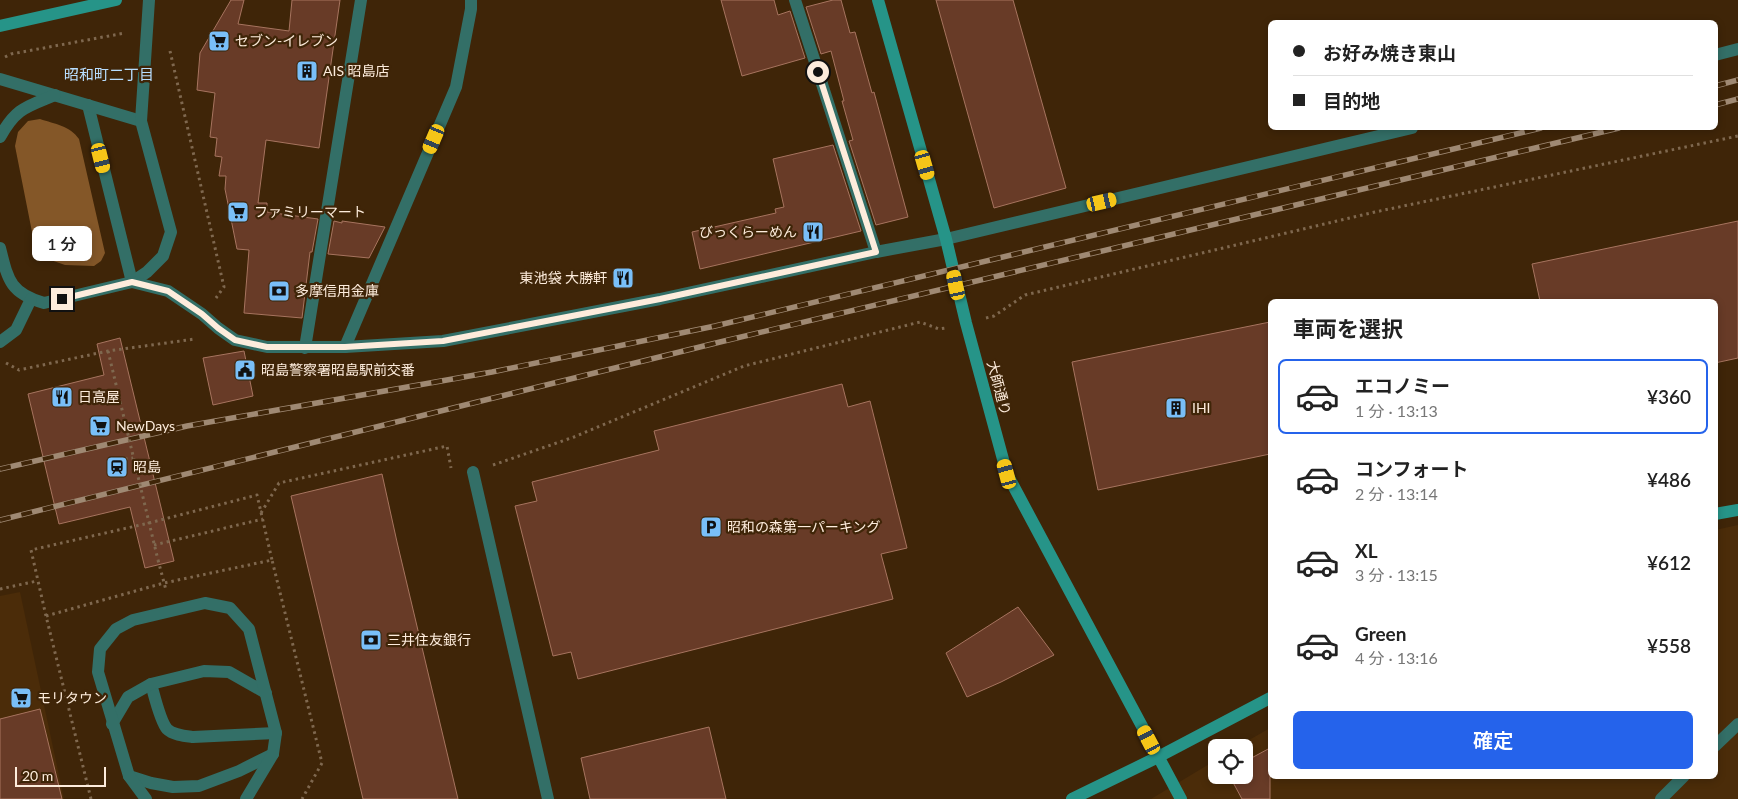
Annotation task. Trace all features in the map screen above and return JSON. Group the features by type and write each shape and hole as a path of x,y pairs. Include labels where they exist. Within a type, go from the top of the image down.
{"street":[{"path":"0,26 116,0"},
{"path":"0,248 7,276 16,289 31,299 44,303 132,282 147,272 163,256 171,232 141,121 148,0"},
{"path":"304,348 361,0"},
{"path":"345,347 456,87 471,9 471,0"},
{"path":"795,0 876,252"},
{"name":"大師通り","path":"878,0 946,239 966,323 1007,474 1181,799"},
{"path":"1718,54 1738,50"},
{"path":"0,79 141,121"},
{"path":"0,137 9,120 22,108 55,95"},
{"path":"88,105 132,282"},
{"path":"132,282 168,291 202,314 235,340 267,347 345,347 443,341 660,299 876,252 946,239 1404,130"},
{"path":"0,342 16,330 31,299"},
{"path":"473,472 548,799"},
{"path":"1718,513 1738,510"},
{"path":"146,799 128,776 98,672 100,650 116,629 133,620 205,603 230,608 249,629 276,733 273,754 246,799"},
{"path":"112,724 128,697 151,684 204,672 229,672 266,693"},
{"path":"151,684 167,729 180,736 276,733"},
{"path":"1072,799 1158,757 1268,699"},
{"path":"1718,743 1738,724"},
{"path":"128,776 151,783 173,786 199,786 239,771 273,754"},
{"path":"1661,799 1681,779"}],"path":[{"path":"0,59 11,54 124,34"},
{"path":"169,48 224,287 212,302"},
{"path":"473,472 574,437 744,366 920,322 939,329 966,323 994,316 1025,295 1034,292 1375,212 1738,136"},
{"path":"3,361 19,370 108,351 196,338"},
{"path":"108,351 166,590"},
{"path":"261,513 280,483 446,446 450,463"},
{"path":"125,460 133,458"},
{"path":"46,616 31,550 149,523 257,494 272,560"},
{"path":"154,545 263,519"},
{"path":"0,589 38,581"}],"shaded area":[{"path":"40,119 67,128 79,139 105,253 101,261 94,266 65,265 45,258 34,242 15,146 18,132 28,121"},
{"path":"1738,525 1738,799 1151,799 1208,765 1208,784 1253,784 1253,739 1251,739 1268,729 1268,779 1718,779 1718,529"},
{"name":"モリタウン","path":"20,592 64,799 0,799 0,596"}],"building":[{"path":"231,0 244,0 238,24 289,31 292,0 340,0 319,148 266,140 258,203 267,203 267,212 318,219 312,252 310,252 302,318 244,313 249,250 237,249 225,189 226,176 219,176 222,157 215,156 217,138 210,137 215,93 197,90 200,53"},
{"path":"721,0 774,0 778,15 790,11 805,58 742,76"},
{"path":"833,0 841,0 850,33 855,32 872,93 874,92 908,217 876,225 849,141 853,140 831,51 821,54 806,7"},
{"path":"936,0 1013,0 1066,188 994,208"},
{"path":"833,145 861,231 700,269 692,232 776,213 775,209 784,207 773,159"},
{"path":"334,221 385,227 369,258 328,254"},
{"path":"1738,221 1738,358 1718,362 1718,299 1540,299 1532,264"},
{"name":"IHI","path":"1268,322 1268,454 1098,490 1072,362"},
{"path":"120,338 174,561 145,568 130,507 59,524 28,394 104,375 97,344"},
{"path":"244,351 253,396 213,405 203,358"},
{"name":"昭和の森第一パーキング","path":"842,384 848,407 870,401 907,548 881,554 893,599 578,679 571,652 553,656 515,506 537,501 532,482 659,450 654,431"},
{"path":"382,474 458,799 363,799 291,496"},
{"path":"1018,607 1054,655 967,697 946,653"},
{"path":"40,709 62,799 0,799 0,719"},
{"path":"709,727 726,799 590,799 581,758"},
{"path":"1268,749 1270,799 1242,799 1234,784 1253,784 1253,757"}],"railway":[{"path":"1718,85 1738,80"},
{"path":"1718,104 1738,99"},
{"path":"0,469 187,426 492,372 715,326 1533,130"},
{"path":"0,520 720,342 1611,130"}],"place":[{"name":"セブン-イレブン","path":"219,41"},
{"name":"AIS 昭島店","path":"307,71"},
{"name":"ファミリーマート","path":"238,212"},
{"name":"びっくらーめん","path":"813,232"},
{"name":"東池袋 大勝軒","path":"623,278"},
{"name":"多摩信用金庫","path":"279,291"},
{"name":"昭島警察署昭島駅前交番","path":"245,370"},
{"name":"日高屋","path":"62,397"},
{"name":"IHI","path":"1176,408"},
{"name":"NewDays","path":"100,426"},
{"name":"昭島","path":"117,467"},
{"name":"昭和の森第一パーキング","path":"711,527"},
{"name":"三井住友銀行","path":"371,640"},
{"name":"モリタウン","path":"21,698"}],"district":[{"name":"昭和町二丁目","path":"109,75"}],"route":[{"path":"62,299 132,282 168,291 202,314 235,340 267,347 345,347 443,341 660,299 876,252 818,72"}]}
